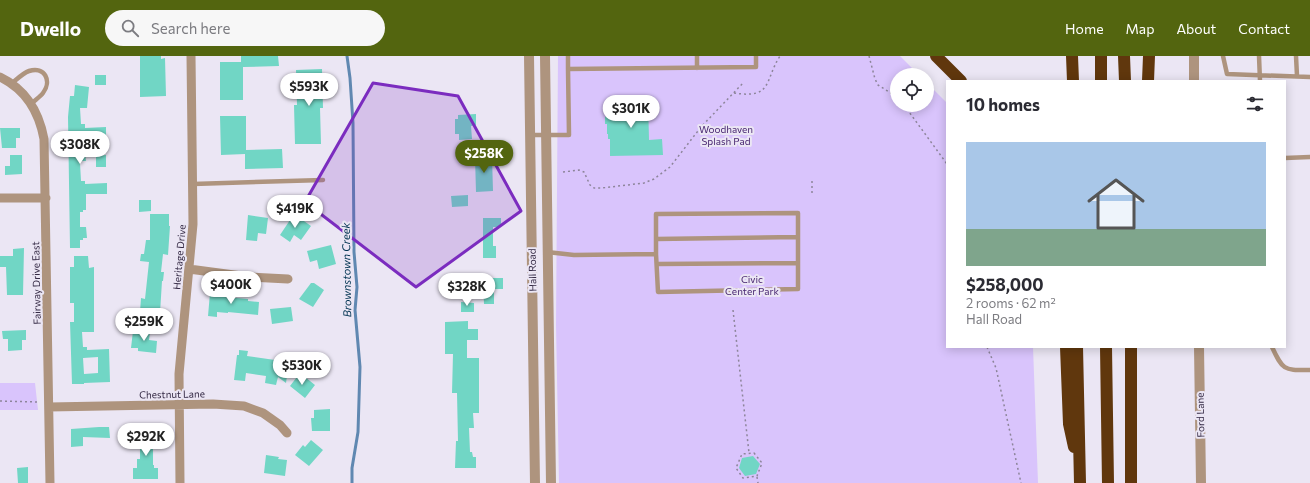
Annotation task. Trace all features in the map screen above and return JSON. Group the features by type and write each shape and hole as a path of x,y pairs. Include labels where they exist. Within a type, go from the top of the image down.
{"highway":[{"path":"936,56 960,80"},
{"path":"1072,56 1073,80"},
{"path":"1101,56 1101,80"},
{"path":"1124,56 1125,80"},
{"path":"1148,80 1149,56"},
{"path":"1066,348 1070,432 1079,461"},
{"path":"1077,348 1080,483"},
{"path":"1106,348 1108,483"},
{"path":"1131,348 1132,483"},
{"path":"1132,389 1138,368 1138,348"}],"street":[{"name":"Heritage Drive","path":"180,483 180,354 193,224 191,56"},
{"name":"Hall Road","path":"529,56 535,483"},
{"name":"Hall Road","path":"545,56 551,483"},
{"path":"1194,56 1194,80"},
{"name":"Fairway Drive East","path":"0,77 19,90 31,104 38,116 44,139 50,483"},
{"path":"0,198 46,198"},
{"path":"532,252 548,252"},
{"path":"189,268 249,277 288,279"},
{"name":"Ford Lane","path":"1199,348 1201,483"},
{"name":"Chestnut Lane","path":"49,407 213,404 244,406 263,413 280,424 287,433"},
{"path":"534,447 550,447"}],"lane":[{"path":"530,134 569,135 568,56"},
{"path":"697,56 697,68"},
{"path":"568,69 756,67 756,56"},
{"path":"1223,56 1227,74 1310,77"},
{"path":"1259,56 1260,80"},
{"path":"1296,56 1297,76"},
{"path":"11,84 27,71 35,69 43,71 47,77 48,84 43,94 31,104"},
{"path":"1286,158 1310,157"},
{"path":"193,184 324,180"},
{"path":"798,213 798,289 658,292 656,239 656,214 798,213"},
{"path":"656,239 798,237"},
{"path":"548,252 574,255 656,254"},
{"path":"657,264 798,263"},
{"path":"1272,348 1280,364 1291,370 1310,370"}],"path":[{"path":"734,93 748,95 766,88 780,56"},
{"path":"869,56 878,85 890,93"},
{"path":"563,172 579,170 584,172 590,185 594,188 644,183 654,179 670,167 701,127 744,82"},
{"path":"909,112 946,163"},
{"path":"812,181 812,195"},
{"path":"733,310 749,453"},
{"path":"987,348 996,368 1021,483"},
{"path":"0,401 38,402"},
{"path":"756,476 743,478 736,468 742,454 754,453 762,463 756,476 758,483"}],"highlighted area":[{"path":"373,83 458,96 521,211 416,287 305,202"}],"green space":[{"name":"Civic Center Park","path":"558,56 900,56 912,68 890,68 890,112 934,112 934,90 946,102 946,348 1033,348 1038,483 559,483 556,325"},
{"path":"0,383 35,383 38,410 0,410"}],"building":[{"path":"140,56 161,56 161,59 165,58 166,96 140,97"},
{"path":"241,56 278,56 279,66 243,67 243,100 220,100 220,62 241,62"},
{"path":"322,69 323,108 320,108 321,144 295,144 294,105 297,105 296,70"},
{"path":"95,75 106,75 106,85 95,85"},
{"path":"75,85 89,87 87,108 80,108 81,124 85,124 85,128 106,127 106,139 95,139 95,135 80,135 81,152 85,152 86,161 81,161 80,163 81,181 85,181 85,184 107,183 107,194 86,194 86,210 80,212 80,227 86,227 87,238 80,240 80,248 70,248 68,117 70,96 74,96"},
{"path":"648,99 649,140 662,139 663,155 610,156 610,139 608,139 607,134 607,124 605,124 605,117 609,116 609,100"},
{"path":"476,114 476,125 471,126 472,139 459,140 459,134 455,134 455,119 458,119 458,115"},
{"path":"220,116 246,116 246,150 282,149 283,168 245,169 245,154 221,155"},
{"path":"0,128 20,128 20,138 16,138 16,148 2,148"},
{"path":"10,155 22,155 22,174 5,175 5,166 10,166"},
{"path":"106,155 106,167 96,167 96,156"},
{"path":"475,157 492,157 493,191 476,192"},
{"path":"468,195 468,206 452,207 451,196"},
{"path":"139,200 151,200 151,211 139,212"},
{"path":"150,214 169,214 170,226 168,255 163,254 161,272 164,272 160,313 156,312 155,322 145,321 146,313 140,312 141,298 145,299 149,262 140,261 141,254 144,254 146,240 150,240"},
{"path":"294,214 311,226 301,240 294,235 290,242 280,235"},
{"path":"248,215 268,218 266,234 258,233 257,241 246,240"},
{"path":"483,218 501,218 501,227 493,227 493,246 496,246 496,258 483,258"},
{"path":"331,245 336,264 319,269 317,260 310,262 307,251"},
{"path":"24,248 23,295 7,295 6,267 0,267 0,256 13,256 13,249"},
{"path":"74,256 88,256 89,268 94,267 94,332 82,332 83,347 87,347 87,350 109,349 110,382 72,384 70,322 74,322 74,303 70,303 70,267 74,267","holes":["98,357 98,373 84,374 83,358"]},
{"path":"488,278 503,278 503,289 494,289 494,304 484,304 483,284 488,284"},
{"path":"311,283 314,283 324,290 313,307 299,299"},
{"path":"210,293 225,294 225,297 248,299 248,301 259,302 258,315 217,312 217,317 208,316"},
{"path":"461,302 474,303 474,312 461,312"},
{"path":"291,307 293,321 272,324 270,309"},
{"path":"468,321 468,329 478,329 478,340 467,340 467,358 479,358 479,413 473,413 474,428 469,428 470,452 472,452 473,457 476,457 476,468 455,468 456,441 458,441 457,393 452,393 453,354 445,354 445,322"},
{"path":"26,330 26,340 22,340 22,350 8,351 8,339 3,339 2,331"},
{"path":"133,331 150,332 149,340 157,341 156,353 138,351 138,348 131,348"},
{"path":"239,350 248,351 247,356 289,362 286,383 278,377 276,385 265,383 266,376 246,373 245,381 234,380"},
{"path":"300,373 315,385 305,398 290,386"},
{"path":"330,409 330,431 312,431 311,418 314,418 314,410"},
{"path":"109,427 110,438 83,437 83,446 71,447 71,429"},
{"path":"140,428 152,428 153,440 156,440 156,447 153,447 153,465 154,468 158,468 158,479 133,479 133,468 137,468 137,459 140,459"},
{"path":"311,440 323,450 309,466 295,455 303,445 305,447"},
{"path":"266,455 287,460 285,476 264,473"},
{"path":"753,456 760,464 756,474 745,476 739,468 742,458"},
{"path":"28,467 28,483 18,483 17,468"}],"waterway":[{"name":"Brownstown Creek","path":"347,56 353,123 354,252 357,287 355,310 360,367 358,432 352,468 352,483"}],"park label":[{"name":"Woodhaven Splash Pad","path":"726,134"}]}
